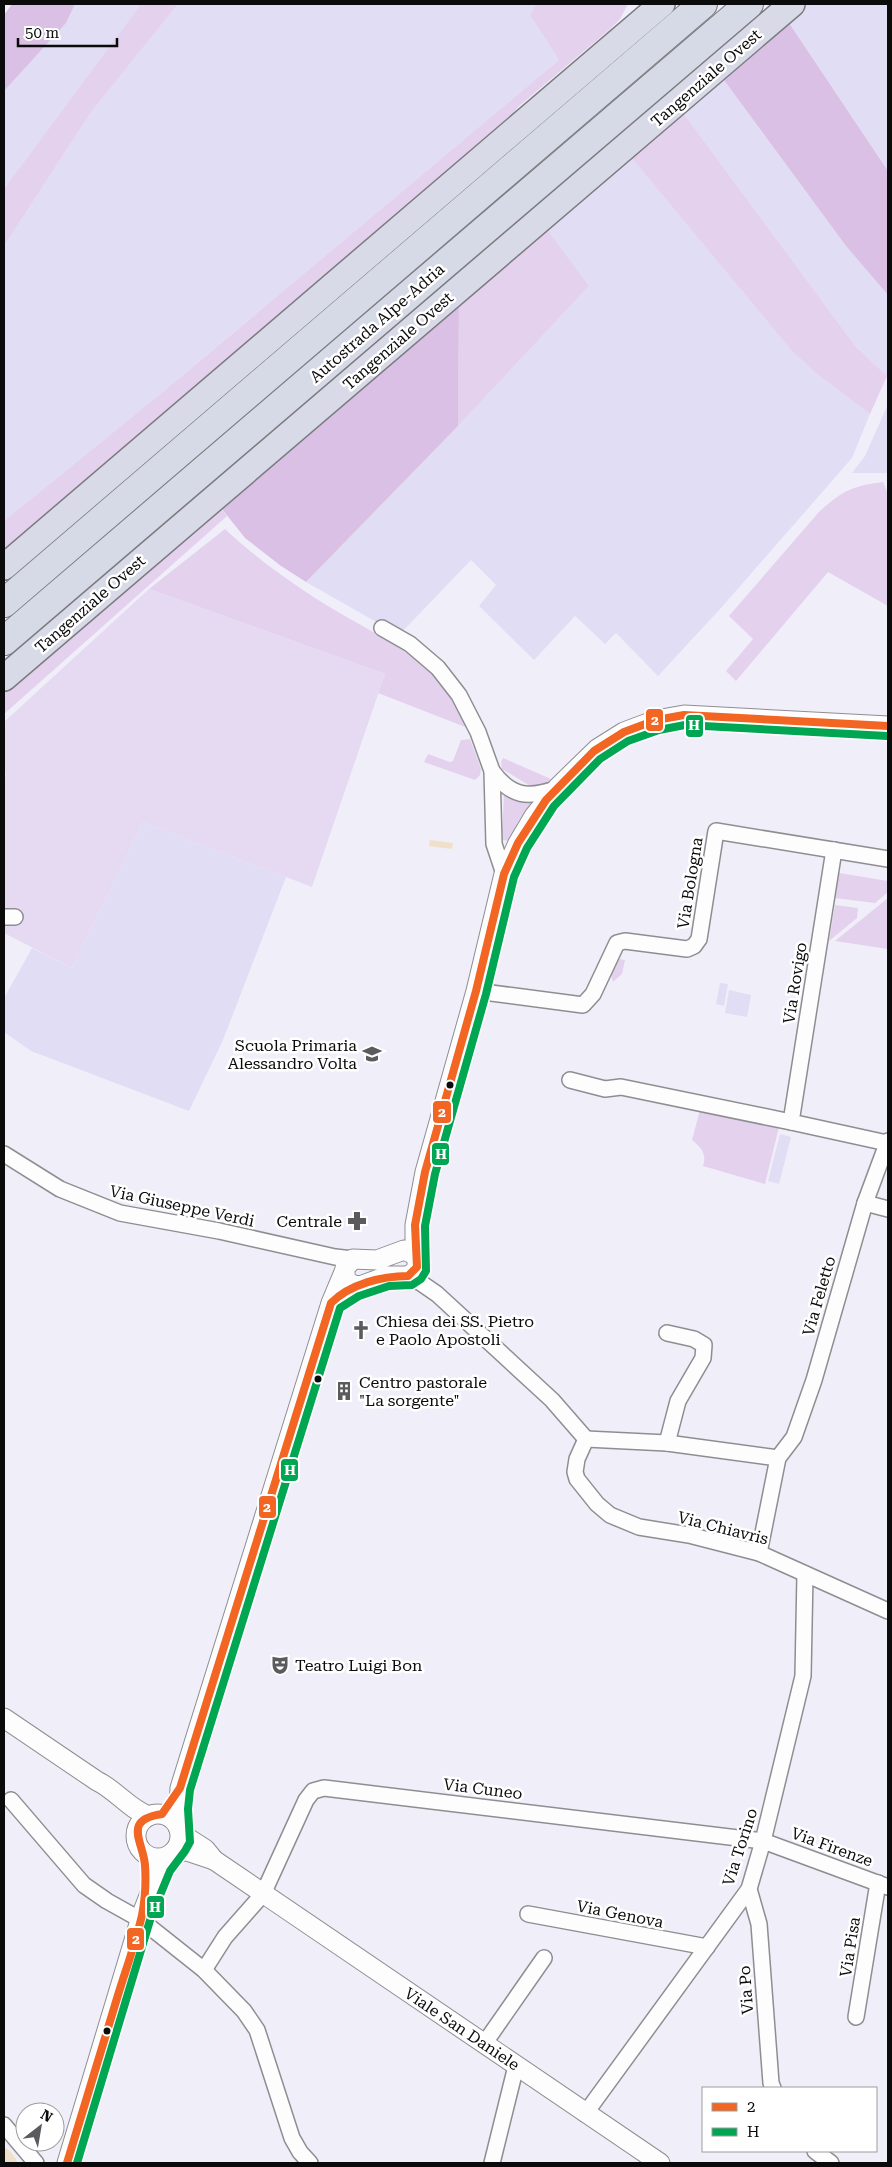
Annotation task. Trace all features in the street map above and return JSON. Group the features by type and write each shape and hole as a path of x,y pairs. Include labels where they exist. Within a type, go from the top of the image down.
{"highway":[{"path":"4,567 662,4"},
{"name":"Autostrada Alpe-Adria","path":"4,603 703,4"},
{"name":"Autostrada Alpe-Adria","path":"4,641 749,4"},
{"name":"Tangenziale Ovest","path":"4,678 792,4"}],"street":[{"path":"382,628 415,648 446,678 459,695 478,732 492,771 502,784 514,791 529,795 540,794 558,787"},
{"path":"347,1269 364,1285 387,1276 409,1262 425,1172 476,991 504,874 518,843 534,816 558,787 597,749 624,732 656,720 684,715 888,726"},
{"path":"492,771 494,844 504,874"},
{"name":"Via Bologna","path":"476,991 583,1005 593,994 617,943 626,941 682,949 692,947 699,939 716,831 888,860"},
{"name":"Via Rovigo","path":"791,1122 834,850"},
{"path":"570,1080 605,1089 621,1087 888,1142"},
{"name":"Via Feletto","path":"760,1554 778,1458 794,1437 814,1380 865,1203 888,1142"},
{"name":"Via Giuseppe Verdi","path":"4,1154 60,1189 120,1213 220,1231 347,1269"},
{"path":"865,1203 888,1208"},
{"path":"347,1269 374,1260 409,1262 432,1290 552,1400 586,1439 667,1443 778,1458"},
{"path":"67,2163 142,1917 159,1870 180,1840 180,1788 331,1302 342,1293 347,1269"},
{"path":"667,1333 694,1338 704,1345 703,1358 678,1401 667,1443"},
{"name":"Via Chiavris","path":"586,1439 577,1459 575,1472 582,1487 597,1504 618,1519 639,1527 689,1535 760,1554 888,1611"},
{"name":"Via Torino","path":"585,2114 749,1890 763,1841 803,1676 805,1574"},
{"path":"4,1718 110,1788 137,1810 174,1821 179,1830"},
{"path":"97,1781 137,1832"},
{"path":"142,1917 145,1867 143,1851 137,1839 137,1832 143,1820 155,1815 180,1788"},
{"name":"Via Cuneo","path":"264,1894 306,1800 313,1791 324,1788 763,1841"},
{"path":"10,1800 84,1885 107,1901 142,1917 204,1970 244,2010 256,2030 292,2138 300,2152 310,2163"},
{"name":"Viale San Daniele","path":"179,1830 205,1849 214,1860"},
{"name":"Via Firenze","path":"763,1841 883,1885"},
{"path":"143,1851 154,1857 170,1854"},
{"name":"Viale San Daniele","path":"170,1854 193,1853 214,1860 585,2114 660,2163"},
{"name":"Via Pisa","path":"856,2017 883,1885"},
{"name":"Via Po","path":"749,1890 759,1924 773,2087"},
{"path":"204,1970 225,1937 264,1894"},
{"name":"Via Genova","path":"528,1914 707,1947"},
{"path":"484,2044 544,1958"},
{"path":"492,2163 516,2066"},
{"path":"4,2125 36,2163"},
{"path":"815,2152 831,2163"}],"shaded area":[{"path":"12,4 75,4 66,23 4,91 4,15"},
{"path":"75,4 141,4 4,189 4,91 66,23"},
{"path":"141,4 178,4 91,112 4,246 4,189"},
{"path":"178,4 536,4 530,15 559,60 152,401 4,521 4,246 91,112"},
{"path":"536,4 628,4 620,19 609,30 518,107 501,130 4,556 4,521 158,396 559,60 530,15"},
{"path":"806,4 888,4 888,171 787,20"},
{"path":"787,20 888,171 888,295 846,246 721,76"},
{"path":"721,76 846,246 888,295 887,376 856,347 681,110"},
{"path":"681,110 856,347 887,376 870,414 817,374 792,351 629,155"},
{"path":"629,155 792,351 817,374 870,414 852,458 721,608 658,676 616,633 605,644 575,616 534,660 479,606 496,585 471,560 399,635 306,582 458,426 589,286 544,225"},
{"path":"544,225 589,286 458,426 459,297"},
{"path":"459,297 458,426 306,582 281,566 245,538 218,504"},
{"path":"888,404 888,473 852,473 865,456"},
{"path":"883,482 888,494 888,606 828,572 736,681 726,671 753,639 729,616 827,505 841,494 855,488"},
{"path":"218,504 227,516 4,714 4,688"},
{"path":"225,529 251,552 294,584 392,643 418,661 450,693 473,730 378,693 385,674 149,589"},
{"path":"149,589 385,674 312,887 143,822 72,968 4,933 4,780 6,774 4,773 4,722"},
{"path":"470,739 481,769 480,775 475,780 424,762 428,754 450,762 453,761 461,740"},
{"path":"503,758 551,779 541,789 532,787 502,769 501,762"},
{"path":"504,792 515,799 533,802 519,820 509,841 502,840"},
{"path":"143,822 286,877 223,1040 189,1111 31,1051 4,1032 4,998 32,948 72,968"},
{"path":"430,840 453,843 452,849 429,846"},
{"path":"839,873 888,881 888,892 875,903 835,898"},
{"path":"888,898 888,949 835,941"},
{"path":"835,905 858,908 857,918 829,941"},
{"path":"619,959 625,960 622,974 613,982 611,975"},
{"path":"720,983 728,984 724,1006 716,1004"},
{"path":"729,990 751,995 747,1017 725,1013"},
{"path":"700,1110 779,1127 765,1184 703,1166 704,1158 702,1151 692,1140"},
{"path":"780,1134 791,1137 779,1184 768,1181"}],"waterway":[{"path":"4,2155 10,2163"}],"transit line":[{"name":"2","path":"67,2163 142,1915 145,1897 145,1865 139,1840 139,1826 142,1821 162,1814 180,1788 331,1303 357,1286 377,1280 408,1276 417,1267 415,1225 425,1172 476,991 504,874 518,843 546,800 594,751 624,732 656,720 684,715 888,726"},
{"name":"H","path":"77,2163 151,1917 170,1871 190,1842 188,1809 190,1790 340,1308 359,1296 389,1286 412,1285 421,1279 426,1271 425,1226 435,1174 486,994 514,877 527,848 554,806 600,759 628,741 659,730 685,725 887,736"}],"place":[{"name":"Scuola Primaria Alessandro Volta","path":"372,1054"},
{"name":"Centrale","path":"357,1221"},
{"name":"Chiesa dei SS. Pietro e Paolo Apostoli","path":"361,1330"},
{"name":"Centro pastorale \"La sorgente\"","path":"344,1391"},
{"name":"Teatro Luigi Bon","path":"280,1665"}]}
